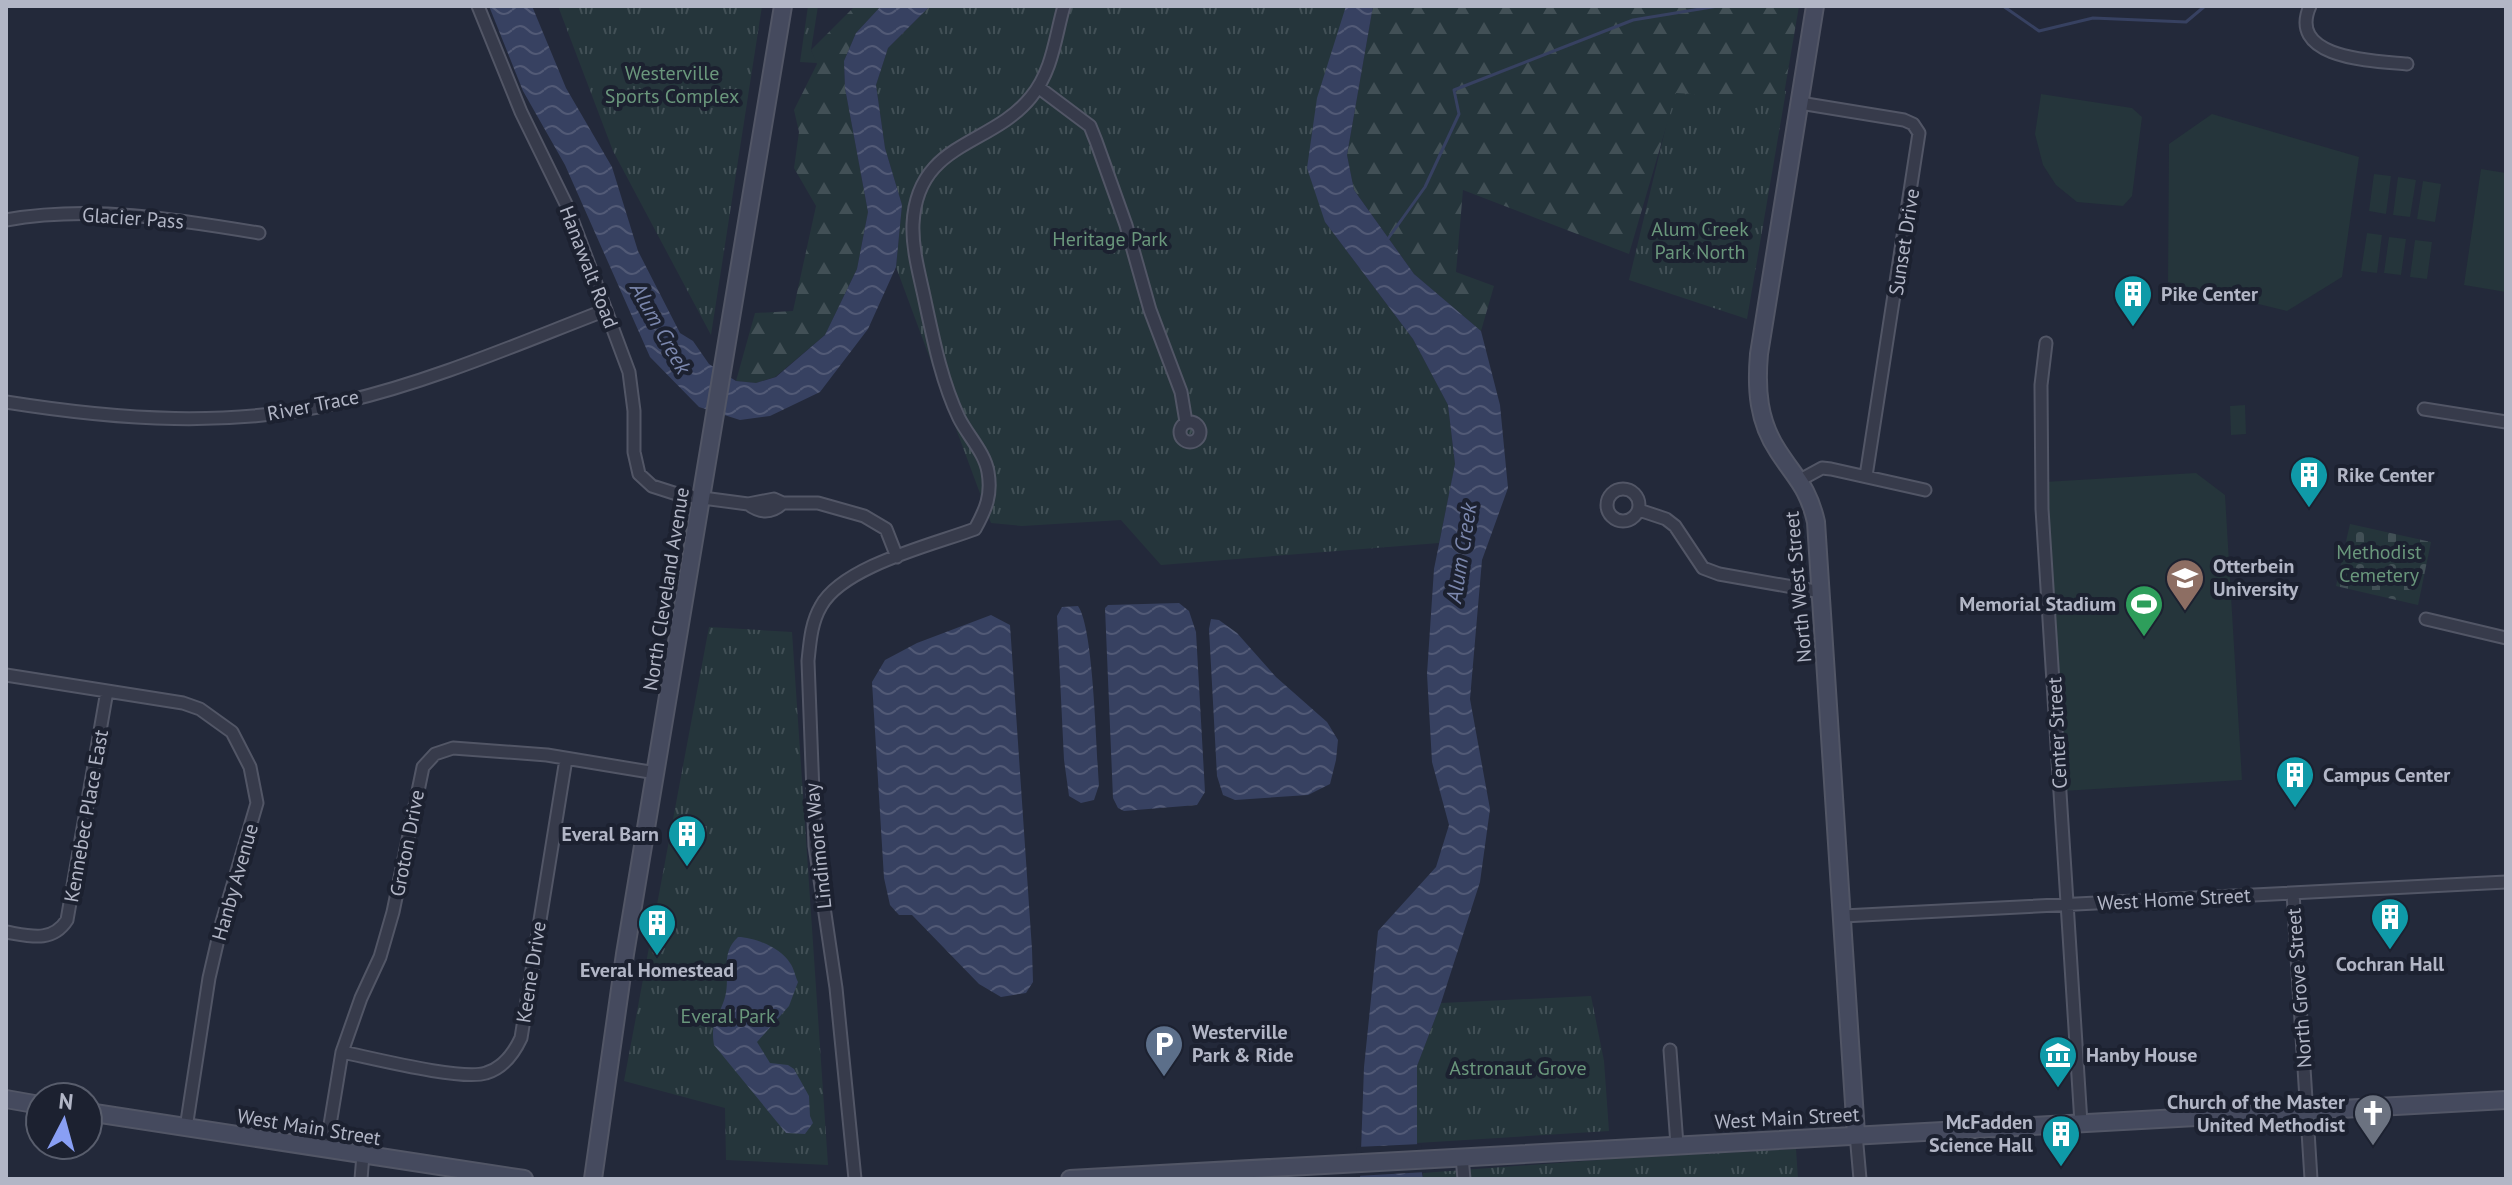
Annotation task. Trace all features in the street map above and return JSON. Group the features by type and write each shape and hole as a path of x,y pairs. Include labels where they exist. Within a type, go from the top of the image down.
{"main road":[{"name":"North Cleveland Avenue","path":"593,1179 625,954 783,6"},
{"name":"North West Street","path":"1815,6 1758,374 1759,404 1765,427 1779,453 1809,495 1816,522 1856,1134"},
{"name":"West Main Street","path":"1070,1179 2506,1100"},
{"name":"West Main Street","path":"104,1115 524,1179"}],"street":[{"name":"Hanawalt Road","path":"478,6 516,101 567,206 606,310 633,391 634,452 639,474 659,490 702,498 748,504 774,499 783,503 829,505 876,521 886,529 897,557"},
{"path":"1064,6 1052,57 1038,87 1090,126 1123,213 1150,310 1181,392 1186,422"},
{"path":"2310,6 2307,12 2308,31 2327,52 2407,64"},
{"name":"Lindimore Way","path":"855,1179 836,988 815,846 808,661 811,632 821,606 833,591 856,573 975,529 987,509 990,492 987,467 960,421 947,389 915,252 913,225 923,184 934,167 969,140 1022,107 1038,87"},
{"name":"Sunset Drive","path":"1800,103 1904,120 1913,124 1919,133 1866,476"},
{"name":"Glacier Pass","path":"6,220 36,215 124,214 259,233"},
{"name":"River Trace","path":"6,402 82,414 166,421 268,414 342,403 415,382 606,310"},
{"name":"Center Street","path":"2046,343 2041,385 2042,509 2081,1123"},
{"path":"2424,409 2506,422"},
{"path":"1800,480 1822,468 1925,490"},
{"path":"1639,510 1666,519 1675,526 1703,568 1719,574 1821,592"},
{"path":"2426,619 2506,638"},
{"name":"Hanby Avenue","path":"6,675 183,703 200,709 232,732 250,767 257,803 212,964 186,1128"},
{"name":"Kennebec Place East","path":"6,932 50,936 61,930 67,920 107,691"},
{"name":"Groton Drive","path":"326,1149 342,1052 361,998 380,957 393,912 423,767 435,754 453,748 566,759 656,773"},
{"name":"Keene Drive","path":"342,1052 471,1075 496,1069 514,1053 521,1038 566,759"},
{"name":"West Home Street","path":"1843,916 2506,882"},
{"name":"North Grove Street","path":"2293,893 2311,1179"},
{"path":"1670,1050 1677,1145"},
{"path":"1856,1134 1860,1179"},
{"path":"361,1179 363,1155"},
{"path":"1462,1157 1464,1179"}],"green space":[{"name":"Westerville Sports Complex","path":"558,6 762,6 711,335 613,151"},
{"path":"808,6 818,6 811,50 817,63 800,62"},
{"path":"855,6 881,6 856,33 844,61 845,88 868,212 857,269 825,335 775,377 756,383 736,381 755,313 793,311 816,206 794,168 799,132 794,110 817,64 811,50"},
{"name":"Heritage Park","path":"930,6 1346,6 1325,222 1413,339 1448,405 1455,465 1439,543 1161,565 1121,520 1022,526 991,523 896,267 902,205 885,148 876,85 888,48"},
{"path":"1373,6 1799,6 1783,100 1676,93 1629,254 1463,190 1456,272 1494,286 1481,331 1414,274 1354,190 1347,155"},
{"name":"Alum Creek Park North","path":"1786,91 1747,319 1629,280 1674,93"},
{"path":"2041,94 2132,108 2142,117 2132,196 2123,206 2077,202 2056,185 2043,165 2035,134"},
{"path":"2212,114 2359,157 2342,277 2287,311 2168,282 2169,144"},
{"path":"2481,169 2506,173 2506,292 2464,285"},
{"path":"2374,174 2391,176 2386,214 2369,211"},
{"path":"2398,177 2416,180 2410,217 2393,215"},
{"path":"2423,181 2441,184 2435,222 2417,219"},
{"path":"2367,233 2382,235 2377,273 2361,271"},
{"path":"2389,237 2406,239 2401,275 2384,273"},
{"path":"2415,240 2432,242 2427,279 2410,277"},
{"path":"2245,405 2246,434 2231,435 2230,406"},
{"name":"Memorial Stadium","path":"2196,473 2225,495 2242,780 2063,791 2044,482"},
{"name":"Methodist Cemetery","path":"2350,524 2431,542 2418,605 2336,586"},
{"name":"Everal Park","path":"709,627 792,632 828,1165 726,1160 725,1108 624,1081"},
{"name":"Astronaut Grove","path":"1591,996 1604,1061 1609,1131 1417,1143 1417,1066 1441,1003"},
{"path":"1796,1149 1798,1179 1423,1179 1423,1173"}],"water":[{"name":"Alum Creek","path":"489,6 532,6 566,88 612,167 638,251 680,333 693,341 709,364 736,381 756,383 776,377 825,335 857,269 868,212 845,88 844,61 856,33 881,6 930,6 888,48 876,85 885,148 902,205 896,267 868,329 820,392 770,416 740,420 699,407 650,357 565,165 523,91"},
{"name":"Alum Creek","path":"1346,6 1373,6 1347,155 1354,190 1414,274 1481,331 1500,405 1508,488 1482,560 1470,699 1490,809 1480,882 1417,1066 1417,1143 1423,1179 1360,1179 1364,1067 1378,931 1436,867 1449,825 1432,762 1427,674 1434,569 1455,464 1448,405 1413,339 1325,222 1307,168 1317,98"},
{"path":"1179,603 1189,611 1196,632 1205,792 1197,805 1124,811 1118,808 1113,798 1105,608 1108,605"},
{"path":"1078,606 1088,638 1091,663 1099,785 1094,800 1081,803 1069,796 1064,760 1057,616 1062,607"},
{"path":"991,615 1010,625 1033,982 1026,993 1001,997 979,984 912,915 899,915 890,905 884,878 872,682 885,660 917,643"},
{"path":"1211,619 1219,620 1237,633 1276,677 1327,722 1338,740 1330,784 1308,795 1235,800 1223,795 1217,776"},
{"path":"738,937 774,948 791,965 798,982 789,1006 757,1042 770,1063 788,1065 794,1069 809,1096 813,1123 805,1134 786,1133 714,1045 714,1025 727,989 727,958"}],"pier":[{"path":"1421,1144 1426,1172 1356,1176 1357,1147"}],"waterway":[{"path":"1387,240 1425,187 1459,114 1454,90 1633,20 1718,6"},
{"path":"2003,6 2039,31 2093,18 2186,22 2205,6"}],"place":[{"name":"Pike Center","path":"2133,328"},
{"name":"Rike Center","path":"2309,509"},
{"name":"Otterbein University","path":"2185,612"},
{"name":"Memorial Stadium","path":"2144,638"},
{"name":"Campus Center","path":"2295,809"},
{"name":"Everal Barn","path":"687,868"},
{"name":"Cochran Hall","path":"2390,951"},
{"name":"Everal Homestead","path":"657,957"},
{"name":"Westerville Park & Ride","path":"1164,1078"},
{"name":"Hanby House","path":"2058,1089"},
{"name":"Church of the Master United Methodist","path":"2373,1147"},
{"name":"McFadden Science Hall","path":"2061,1168"}]}
